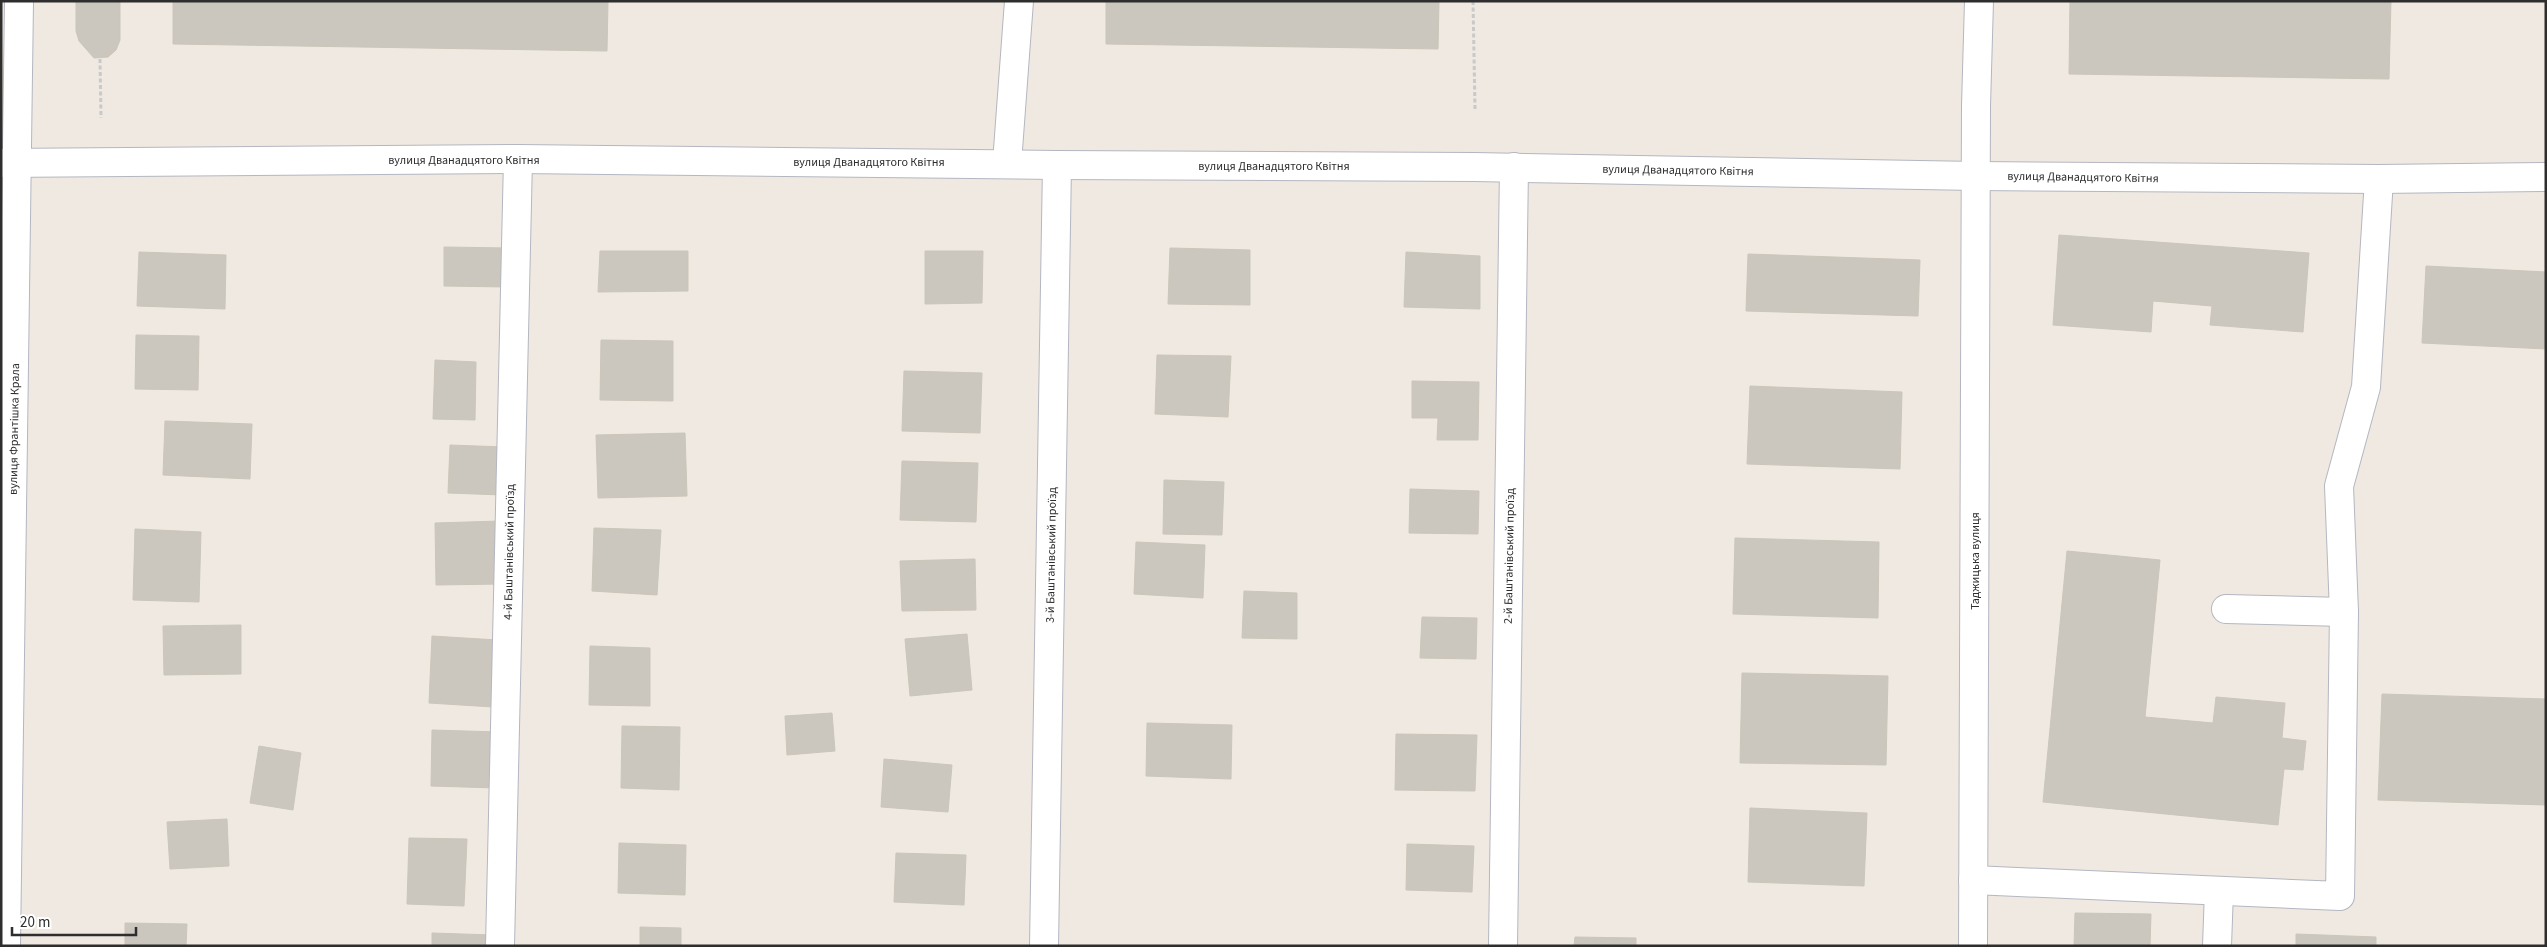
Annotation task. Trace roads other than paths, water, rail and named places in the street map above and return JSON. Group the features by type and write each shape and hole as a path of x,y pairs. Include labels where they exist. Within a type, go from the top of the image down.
{"street":[{"name":"вулиця Франтішка Крала","path":"6,946 9,163 19,1"},
{"path":"1007,163 1019,1"},
{"name":"Таджицька вулиця","path":"1973,946 1976,176 1979,1"},
{"name":"вулиця Дванадцятого Квітня","path":"9,163 518,159 1056,165 1514,167 1976,176 2379,179 2546,177"},
{"name":"4-й Баштанівський проїзд","path":"500,946 518,159"},
{"name":"3-й Баштанівський проїзд","path":"1044,946 1056,165"},
{"name":"2-й Баштанівський проїзд","path":"1503,946 1514,167"},
{"path":"1973,880 2340,896 2344,612 2339,486 2366,387 2379,179"},
{"path":"2226,609 2344,612"},
{"path":"2217,946 2220,890"}]}
